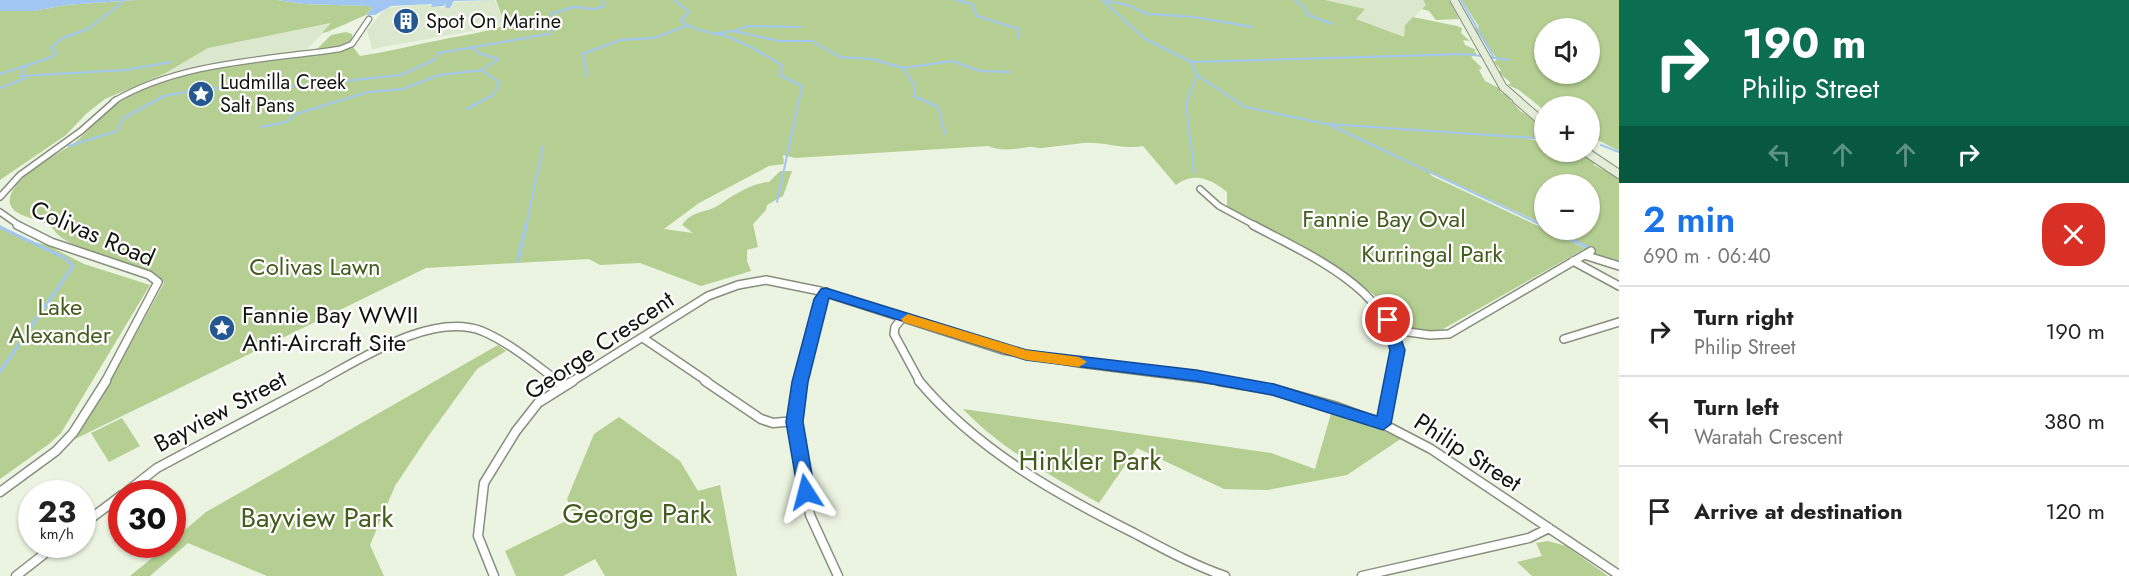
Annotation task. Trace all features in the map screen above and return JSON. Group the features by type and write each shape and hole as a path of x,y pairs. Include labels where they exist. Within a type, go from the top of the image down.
{"street":[{"path":"1454,0 1503,87 1534,114"},
{"name":"Colivas Road","path":"0,197 20,175 74,137 114,101 135,89 197,70 340,49 352,44 369,20"},
{"path":"1600,161 1619,174"},
{"path":"1200,189 1222,207 1346,279 1380,309 1394,330 1398,350 1397,366 1383,424"},
{"name":"Colivas Road","path":"0,212 45,238 85,256 149,275 158,282 158,286 99,393 73,433 56,451 0,492"},
{"path":"1394,330 1430,335 1449,334 1592,251"},
{"path":"1584,255 1619,267"},
{"path":"1573,261 1619,286"},
{"name":"George Crescent","path":"494,576 478,536 484,483 516,431 538,403 708,296 734,285 758,280 791,283 826,292"},
{"path":"826,292 820,299 800,382 795,422 810,516 838,576"},
{"name":"Philip Street","path":"826,292 1026,355 1196,375 1274,389 1383,424 1431,449 1619,574"},
{"path":"903,317 895,327 894,334 915,375 936,399 974,435 1051,487 1113,524 1203,568 1225,576"},
{"path":"1564,339 1619,322"},
{"name":"Bayview Street","path":"141,480 157,468 411,335 447,326 471,327 493,334 564,386"},
{"path":"642,338 761,419 773,423 795,422"},
{"name":"Bayview Street","path":"96,514 108,505"},
{"path":"1362,576 1529,538 1549,528"},
{"path":"16,576 39,558"}],"shaded area":[{"path":"495,0 505,25 372,49 367,30 386,8 426,4 443,8 445,3 446,8 451,8 454,2"},
{"path":"1325,0 1423,0 1427,5 1405,25 1405,38 1355,19 1364,9"},
{"path":"333,23 305,51 249,57 164,74 208,48"}],"green space":[{"path":"136,0 277,0 303,4 370,6 372,9 366,15 327,32 322,33 331,23 208,48 164,74 105,99 87,113 66,135 0,180 0,11 34,11 66,5"},
{"path":"496,0 1325,0 1365,9 1356,19 1404,37 1405,25 1413,17 1462,28 1461,33 1470,41 1463,40 1465,45 1476,50 1474,51 1477,54 1471,57 1482,68 1479,70 1485,81 1501,89 1500,92 1506,95 1520,111 1534,119 1534,139 1528,138 1534,140 1534,162 1594,162 1594,165 1619,178 1619,261 1586,254 1584,249 1443,329 1420,330 1400,323 1375,296 1340,270 1227,206 1227,192 1215,183 1202,178 1189,178 1176,185 1143,146 1083,143 1008,150 988,146 795,158 783,155 784,164 769,166 699,203 664,229 693,233 682,225 690,217 714,208 749,187 769,182 780,171 792,171 783,196 767,205 766,210 753,224 758,247 747,250 747,261 751,271 701,286 640,263 600,265 589,259 426,268 71,441 98,403 164,283 157,275 149,271 83,250 66,241 49,225 15,211 11,206 10,196 24,177 40,163 74,143 121,100 173,78 221,67 318,55 353,47 360,56 481,32 505,25"},
{"path":"1423,0 1449,0 1459,19 1436,20 1429,11 1422,9 1426,5"},
{"path":"1462,0 1619,0 1619,151 1600,141 1600,96 1534,96 1534,102 1519,90 1508,85 1511,83 1498,72 1501,70 1494,62 1497,59 1475,29 1479,27"},
{"path":"346,32 352,34 353,41 343,46 314,52 331,35"},
{"name":"Lake Alexander","path":"0,225 28,241 47,245 84,264 150,285 61,433 0,479"},
{"name":"Bayview Park","path":"498,345 506,351 477,369 395,486 370,545 384,576 267,576 188,543 186,545 186,529 206,512"},
{"name":"Hinkler Park","path":"963,409 1271,453 1315,469 1332,410 1402,438 1347,475 1268,490 1224,489 1137,448 1099,503 1010,449"},
{"name":"George Park","path":"619,417 680,461 698,491 720,485 737,576 605,576 595,559 563,576 516,576 505,551 574,517 567,499 594,434"},
{"path":"122,418 140,446 109,462 91,433"},
{"path":"1548,541 1566,546 1608,576 1532,576 1517,562 1542,556 1536,543"},
{"name":"Bayview Park","path":"152,558 171,558 150,576 130,576"}],"water":[{"path":"0,0 136,0 66,5 34,11 0,11"},
{"path":"277,0 496,0 454,1 450,8 446,8 445,3 444,6 431,7 432,4 391,6 375,15 366,15 372,9 370,6 303,4"}],"waterway":[{"path":"473,47 549,34 559,21 551,14 573,7 595,9 604,6 603,0"},
{"path":"674,0 689,12 681,20 686,24 731,38 757,50 782,65 780,75 802,86 777,202"},
{"path":"956,0 972,4 977,16 1019,29 1019,38"},
{"path":"1102,0 1144,38 1191,62"},
{"path":"1295,0 1304,7 1308,15 1332,24"},
{"path":"1461,0 1494,58"},
{"path":"1106,1 1128,5 1147,14 1194,17 1253,27"},
{"path":"0,74 52,57 57,52 50,48 63,38 88,29 123,2"},
{"path":"587,76 583,54 620,40 654,38 686,26"},
{"path":"737,30 749,26 800,27"},
{"path":"718,33 734,31 779,41 812,41 840,57 872,59 903,68"},
{"path":"69,146 117,131 124,118 164,96 209,88 268,89 401,75 434,60 439,53 473,47"},
{"path":"261,127 286,122 296,114 368,92 403,89 439,75 482,70 499,59 478,53 473,47"},
{"path":"1191,62 1466,54 1494,58"},
{"path":"1494,58 1509,60"},
{"path":"903,68 952,61 980,71 1011,72"},
{"path":"26,66 20,76 125,70 171,62"},
{"path":"1191,62 1197,75"},
{"path":"903,68 914,85 914,96 938,107 945,134"},
{"path":"467,109 493,95 500,83 483,71"},
{"path":"1194,172 1186,104 1197,75"},
{"path":"1197,75 1245,107 1327,124 1534,138"},
{"path":"0,88 26,78"},
{"path":"1330,125 1534,221"},
{"path":"1601,145 1619,152"},
{"path":"526,226 543,147"},
{"path":"518,261 526,225"},
{"path":"0,227 65,258 73,266 0,372"},
{"path":"1572,240 1587,247"}],"slow traffic":[{"path":"908,319 987,345 1026,355 1079,362"}],"place":[{"name":"Spot On Marine","path":"406,21"},
{"name":"Ludmilla Creek Salt Pans","path":"201,94"},
{"name":"Fannie Bay WWII Anti-Aircraft Site","path":"222,328"}],"route":[{"path":"806,492 795,422 800,382 820,299 826,292 987,345 1026,355 1196,375 1274,389 1383,424 1397,366 1398,350 1394,330 1388,320"}],"park label":[{"name":"Fannie Bay Oval","path":"1384,218"},
{"name":"Kurringal Park","path":"1432,253"},
{"name":"Colivas Lawn","path":"315,266"}]}
